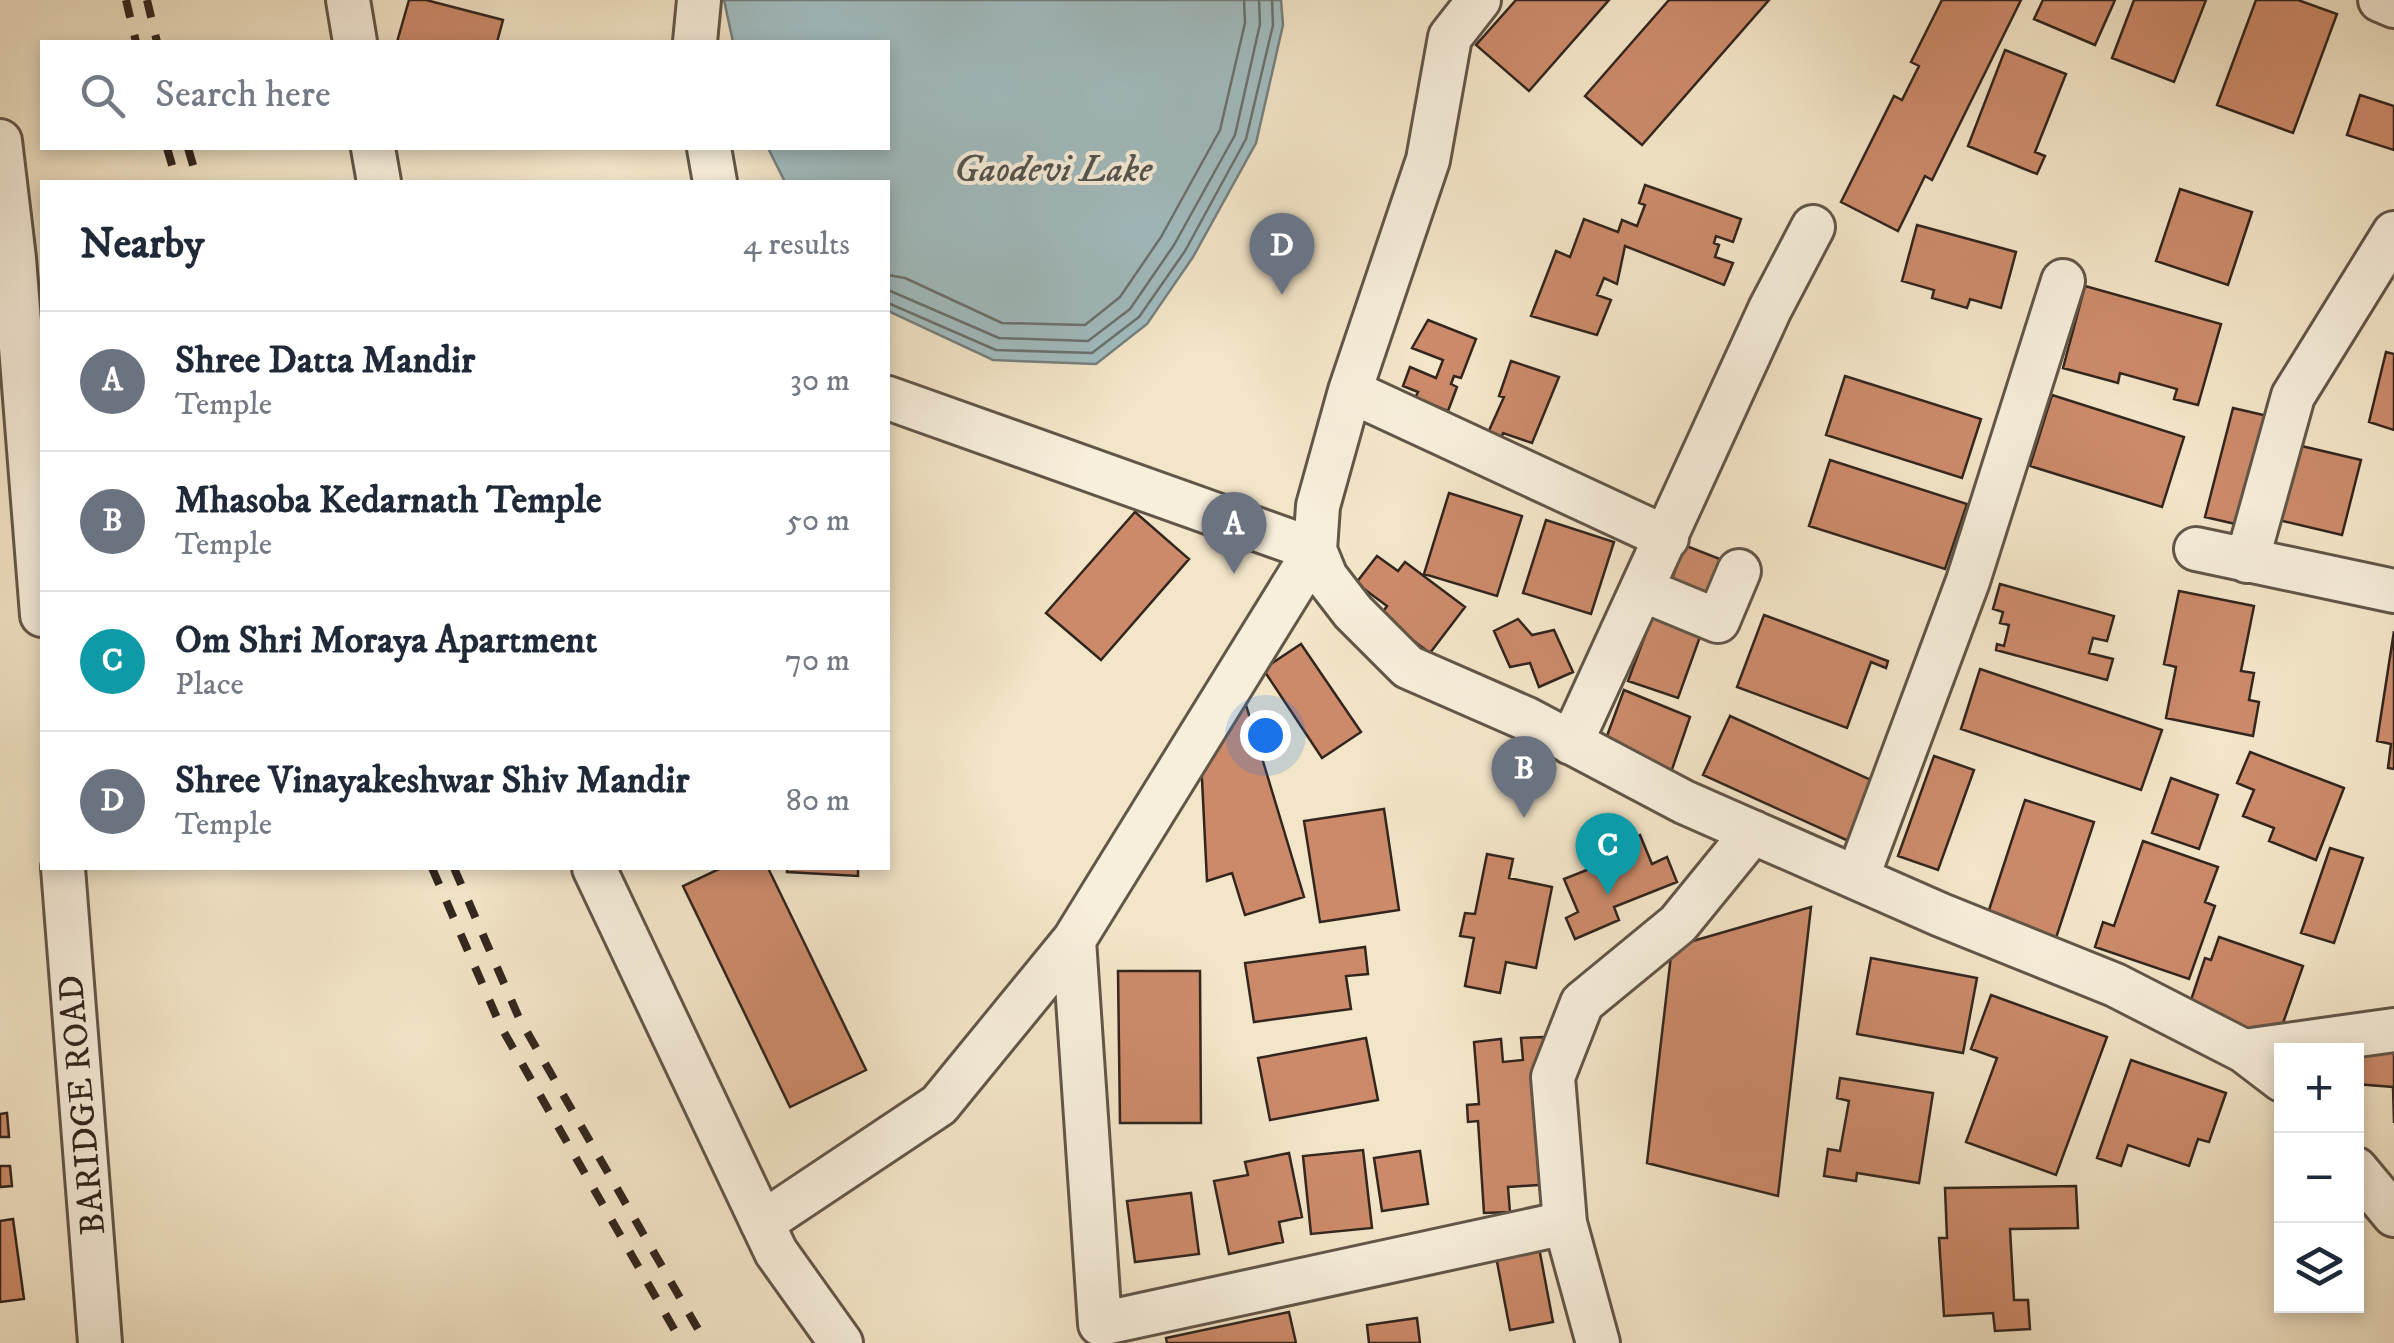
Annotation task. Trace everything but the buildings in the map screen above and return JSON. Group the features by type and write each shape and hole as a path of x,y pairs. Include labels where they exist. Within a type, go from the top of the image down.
{"street":[{"path":"348,0 355,40"},
{"path":"694,40 700,0"},
{"path":"1478,0 1450,37 1428,160 1350,390 1318,506 1316,550 1326,577 1352,612 1408,667 1753,832 2115,985 2244,1051 2274,1074"},
{"path":"2380,0 2394,6"},
{"path":"0,141 14,445 40,603"},
{"path":"373,150 379,180"},
{"path":"709,150 715,180"},
{"path":"1571,743 1651,593 1668,536 1770,309 1813,228"},
{"path":"2248,561 2293,396 2394,234"},
{"path":"1858,876 1968,582 2063,282"},
{"path":"1350,390 1668,536"},
{"path":"890,399 1316,550"},
{"path":"2196,549 2394,590"},
{"path":"762,1223 939,1105 1074,940 1316,550"},
{"path":"1651,593 1718,620 1739,570"},
{"path":"1598,1343 1565,1223 1553,1077 1582,1004 1678,924 1753,832"},
{"name":"BARIDGE ROAD","path":"62,870 100,1343"},
{"path":"595,870 776,1252 841,1343"},
{"path":"1074,940 1100,1324 1565,1223"},
{"path":"2244,1051 2394,1030"},
{"path":"2364,1179 2394,1215"}],"water":[{"name":"Gaodevi Lake","path":"724,0 1281,0 1283,25 1256,143 1193,257 1147,324 1096,364 993,360 890,312 890,180 784,180 769,150 890,150 890,40 733,40"}],"railway":[{"path":"126,0 136,40"},
{"path":"147,0 157,40"},
{"path":"168,150 176,180"},
{"path":"189,150 197,180"},
{"path":"433,870 501,1027 682,1343"},
{"path":"455,870 519,1018 706,1343"}],"place":[{"name":"Shree Vinayakeshwar Shiv Mandir","path":"1282,295"},
{"name":"Shree Datta Mandir","path":"1234,574"},
{"name":"Mhasoba Kedarnath Temple","path":"1524,818"},
{"name":"Om Shri Moraya Apartment","path":"1608,895"}]}
